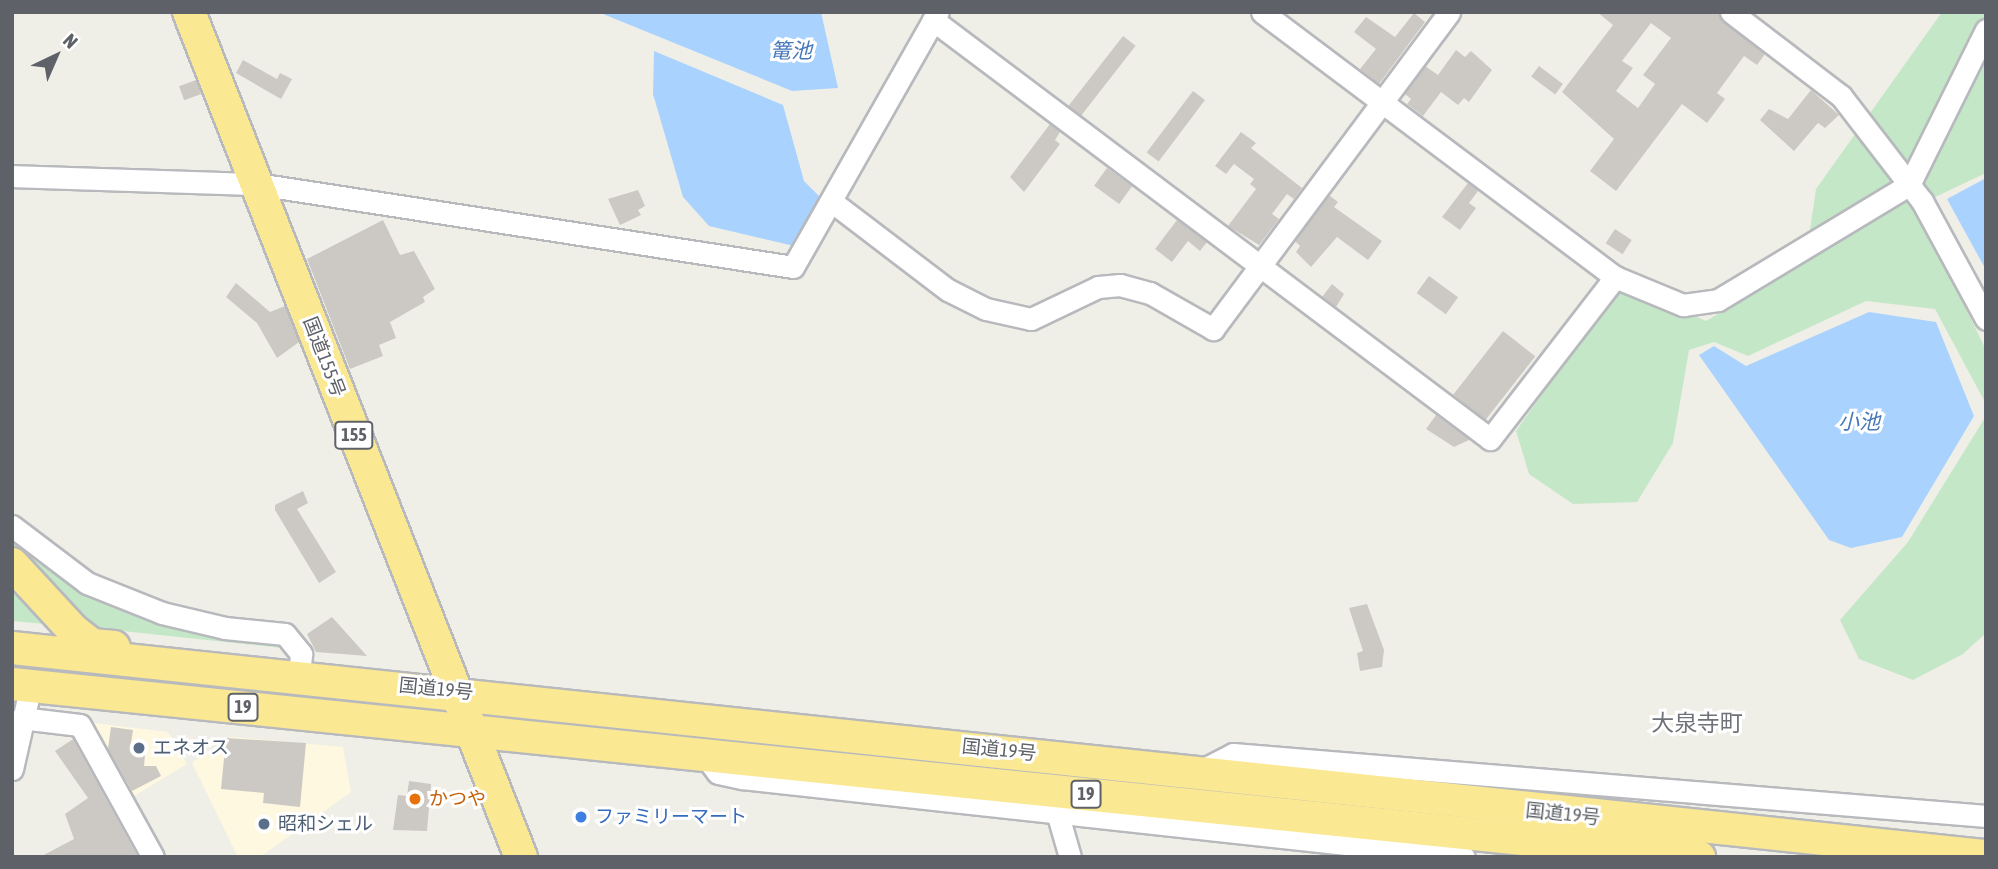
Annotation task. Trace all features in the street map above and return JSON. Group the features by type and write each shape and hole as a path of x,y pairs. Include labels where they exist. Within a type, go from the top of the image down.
{"highway":[{"name":"国道155号","path":"189,12 452,690 473,731 521,857"},
{"path":"12,564 92,645 262,664 288,674"},
{"name":"国道19号","path":"12,648 452,690 1200,771 1700,847"},
{"name":"国道19号","path":"19,685 705,756 1700,847 1986,856"}],"street":[{"path":"1262,12 1615,276 1683,305 1718,300 1909,185 1986,30"},
{"path":"831,201 948,290 986,309 1031,319 1098,287 1121,285 1150,293 1213,329 1450,12"},
{"path":"1731,12 1841,96 1909,185 1986,318"},
{"path":"12,176 257,184 793,267 935,16 1259,267 1490,439 1615,276"},
{"path":"12,526 87,583 162,613 225,628 285,634 301,654 288,674"},
{"path":"12,769 21,718 19,685"},
{"path":"21,718 80,725 153,857"},
{"path":"1200,771 1233,754 1986,816"},
{"path":"705,756 718,773 742,778 1464,857"},
{"path":"1700,847 1705,794"},
{"path":"1057,812 1070,857"}],"shaded area":[{"name":"エネオス","path":"85,722 168,732 187,764 129,799"},
{"name":"昭和シェル","path":"230,737 343,747 351,792 260,857 238,857 192,763"}],"green space":[{"path":"1942,12 1986,12 1986,173 1916,206 1986,350 1986,404 1935,309 1866,301 1748,356 1714,342 1689,350 1673,443 1637,502 1573,504 1529,474 1516,431 1621,282 1706,321 1805,263 1816,189"},
{"path":"1986,416 1986,633 1963,654 1913,680 1859,659 1840,620 1908,542"},
{"path":"12,533 84,587 270,636 292,649 85,627 12,549"},
{"path":"12,577 57,625 12,621"},
{"path":"12,664 410,708 411,712 12,669"}],"water":[{"name":"篭池","path":"598,12 821,12 838,88 792,91"},
{"path":"654,51 783,105 804,181 824,201 794,246 709,226 683,197 653,94"},
{"path":"1986,178 1986,270 1947,199"},
{"name":"小池","path":"1869,312 1936,322 1974,416 1902,537 1851,548 1829,540 1699,355 1714,346 1746,366"}],"building":[{"path":"1597,12 1718,12 1723,22 1765,54 1757,65 1744,56 1717,93 1725,99 1707,123 1682,104 1616,191 1590,171 1614,139 1562,92 1613,25","holes":["1651,23 1671,38 1643,75 1655,84 1638,108 1616,91 1633,68 1622,61"]},
{"path":"1414,13 1425,22 1379,84 1360,69 1376,49 1354,32 1366,17 1395,37"},
{"path":"1123,36 1136,46 1081,116 1068,106"},
{"path":"1456,50 1465,57 1471,51 1492,70 1469,102 1464,98 1458,105 1441,92 1423,116 1407,104 1411,99 1405,94 1425,66 1438,75"},
{"path":"243,60 277,79 280,73 292,79 281,99 236,73"},
{"path":"1539,66 1563,84 1555,94 1531,76"},
{"path":"196,80 201,94 184,100 179,86"},
{"path":"1811,90 1839,115 1825,128 1818,123 1794,151 1760,120 1769,109 1788,119"},
{"path":"1193,91 1205,100 1159,162 1147,152"},
{"path":"1050,124 1060,132 1055,140 1060,144 1024,192 1010,177"},
{"path":"1241,132 1256,143 1251,148 1302,188 1294,199 1287,194 1272,214 1279,219 1259,245 1228,226 1256,189 1250,184 1254,179 1234,164 1226,174 1215,166"},
{"path":"1107,168 1132,186 1119,204 1094,186"},
{"path":"1468,183 1478,191 1469,203 1476,208 1460,230 1442,217"},
{"path":"638,190 645,206 638,210 641,215 620,225 608,199"},
{"path":"1329,195 1338,202 1334,207 1382,241 1368,260 1337,237 1311,267 1296,252 1300,246 1295,241"},
{"path":"383,220 400,255 414,251 435,289 423,297 425,302 390,322 396,338 379,345 383,356 350,369 307,259"},
{"path":"1177,220 1207,242 1200,251 1188,241 1172,262 1155,249"},
{"path":"1615,229 1632,240 1623,254 1606,243"},
{"path":"1429,276 1458,297 1446,314 1417,293"},
{"path":"236,283 270,312 285,306 299,342 277,358 257,323 226,297"},
{"path":"1332,284 1344,294 1336,307 1322,297"},
{"path":"1503,331 1535,356 1485,420 1453,395"},
{"path":"1436,415 1469,440 1454,447 1426,429"},
{"path":"303,491 308,503 297,509 336,572 319,583 275,510 275,505"},
{"path":"1367,604 1384,650 1382,667 1360,671 1357,653 1363,651 1349,608"},
{"path":"332,617 367,656 316,652 307,634"},
{"path":"111,727 133,730 131,743 146,744 144,766 156,766 161,776 132,791 108,749"},
{"path":"226,738 306,743 300,807 263,803 264,793 221,789"},
{"path":"73,739 138,857 40,857 74,839 65,814 88,798 55,751"},
{"path":"409,781 431,784 427,831 393,830 398,795 407,796"}],"place":[{"name":"エネオス","path":"139,748"},
{"name":"かつや","path":"415,799"},
{"name":"ファミリーマート","path":"581,817"},
{"name":"昭和シェル","path":"264,824"}],"district":[{"name":"大泉寺町","path":"1697,723"}]}
